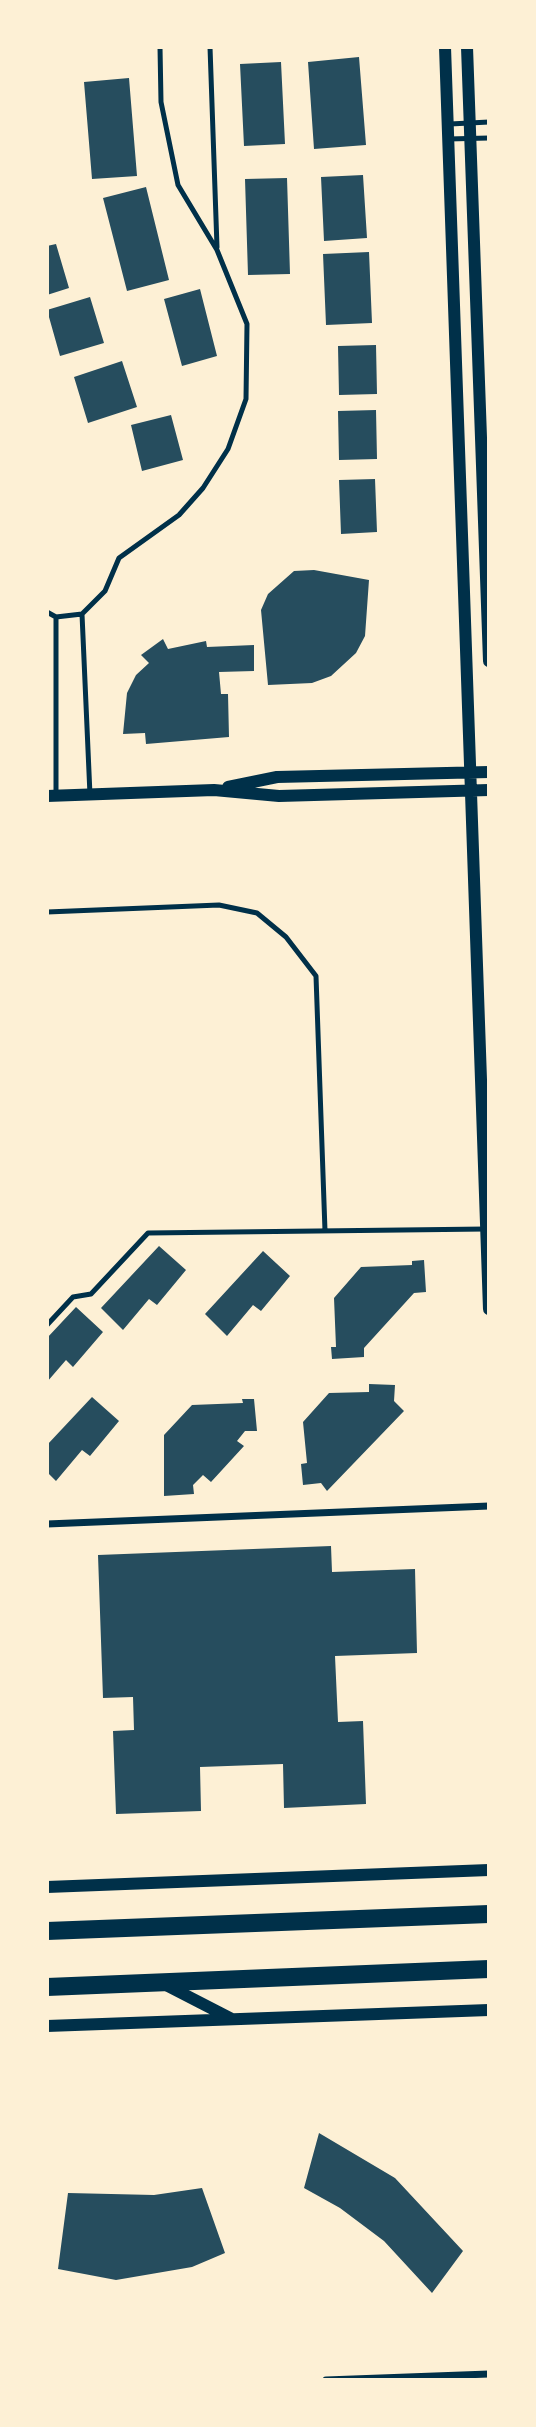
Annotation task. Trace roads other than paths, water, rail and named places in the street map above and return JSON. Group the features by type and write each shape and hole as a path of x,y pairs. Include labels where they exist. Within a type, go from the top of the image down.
{"main road":[{"path":"47,1931 489,1914"},
{"path":"47,1987 489,1969"}],"street":[{"path":"445,47 489,1308"},
{"path":"467,47 489,661"},
{"path":"214,790 276,777 489,772"},
{"path":"52,796 214,790 279,796 489,790"},
{"path":"47,1524 489,1506"},
{"path":"47,1887 489,1870"},
{"path":"160,1982 232,2020"},
{"path":"47,2026 489,2010"},
{"path":"326,2380 489,2374"}],"lane":[{"path":"47,612 55,617 82,614 105,591 119,558 178,515 203,488 228,449 246,398 247,324 217,250 178,185 161,102 160,47"},
{"path":"210,47 217,250"},
{"path":"447,124 489,122"},
{"path":"448,139 489,138"},
{"path":"82,614 90,794"},
{"path":"52,796 55,617"},
{"path":"47,912 219,905 257,913 286,937 316,976 325,1231"},
{"path":"47,1325 73,1297 91,1294 148,1233 486,1229"}]}
